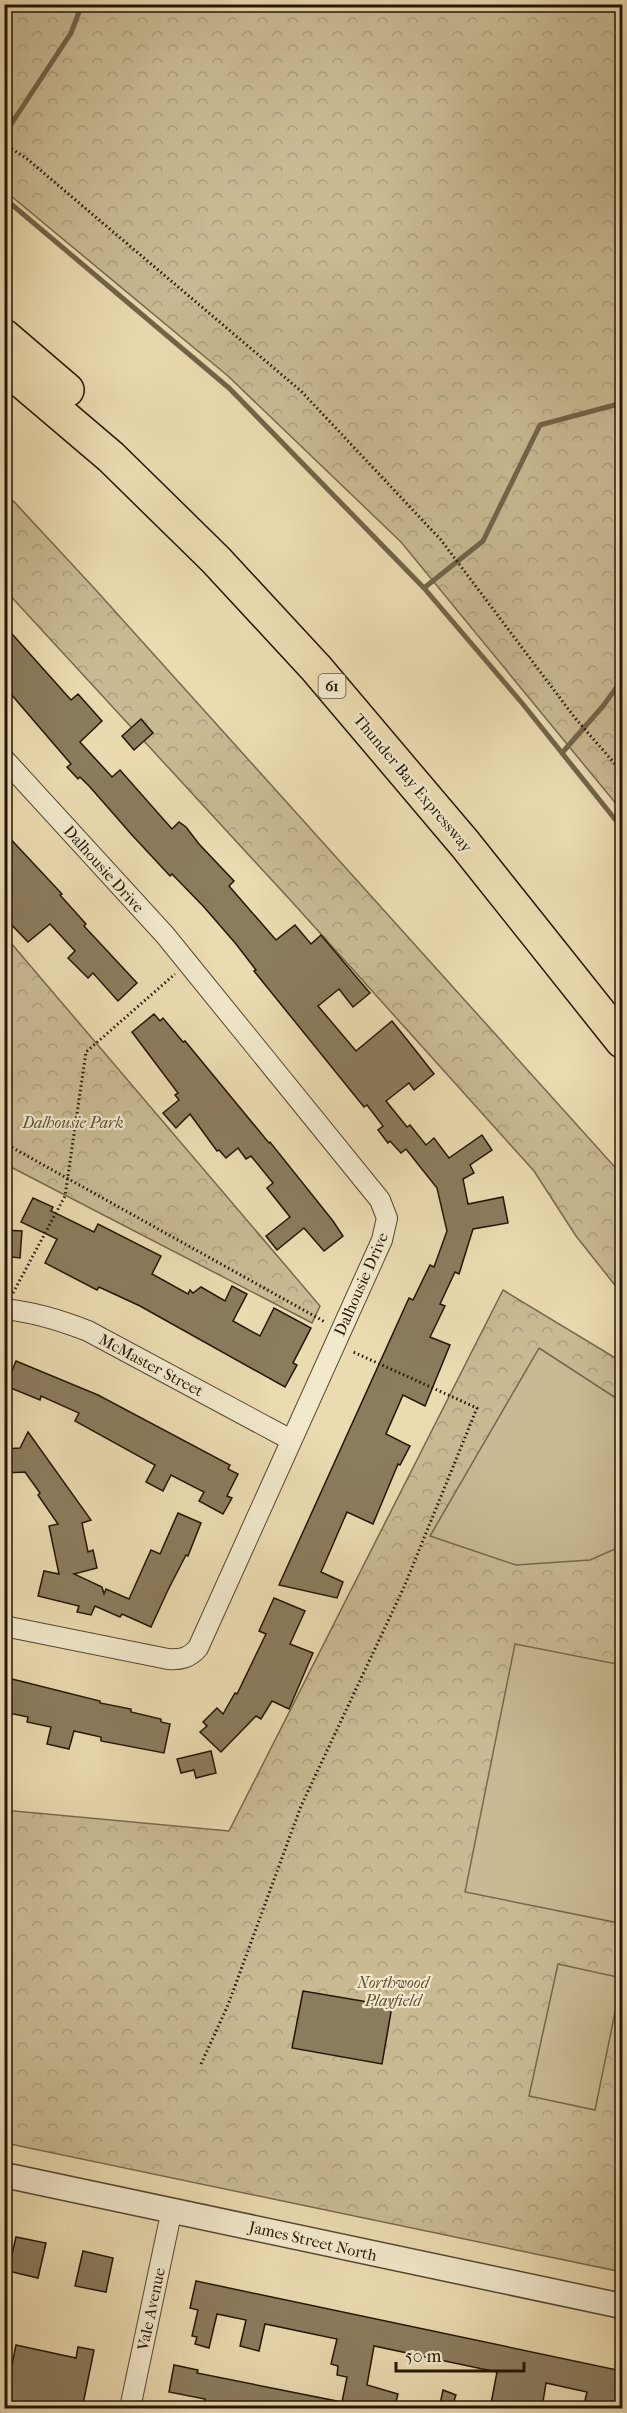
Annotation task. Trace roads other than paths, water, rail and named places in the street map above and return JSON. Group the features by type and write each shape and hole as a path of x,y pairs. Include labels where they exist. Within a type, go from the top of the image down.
{"highway":[{"name":"Thunder Bay Expressway","path":"4,336 123,441 231,542 345,668 481,830 622,1005"},
{"name":"Thunder Bay Expressway","path":"4,366 111,457 168,512 316,668 465,844 622,1041"}],"street":[{"name":"Dalhousie Drive","path":"4,759 165,935 380,1200 385,1208 386,1229 198,1647 192,1654 186,1658 168,1659 4,1626"},
{"name":"McMaster Street","path":"7,1303 88,1331 291,1440"},
{"name":"James Street North","path":"4,2175 622,2306"},
{"name":"Vale Avenue","path":"130,2409 172,2209"}],"waterway":[{"path":"4,135 71,33 82,4"},
{"path":"4,198 229,388 424,588 522,703 622,828"},
{"path":"424,588 483,541 540,425 622,403"},
{"path":"562,753 603,706 622,680"}],"park label":[{"name":"Dalhousie Park","path":"73,1122"},
{"name":"Northwood Playfield","path":"393,1991"}]}
